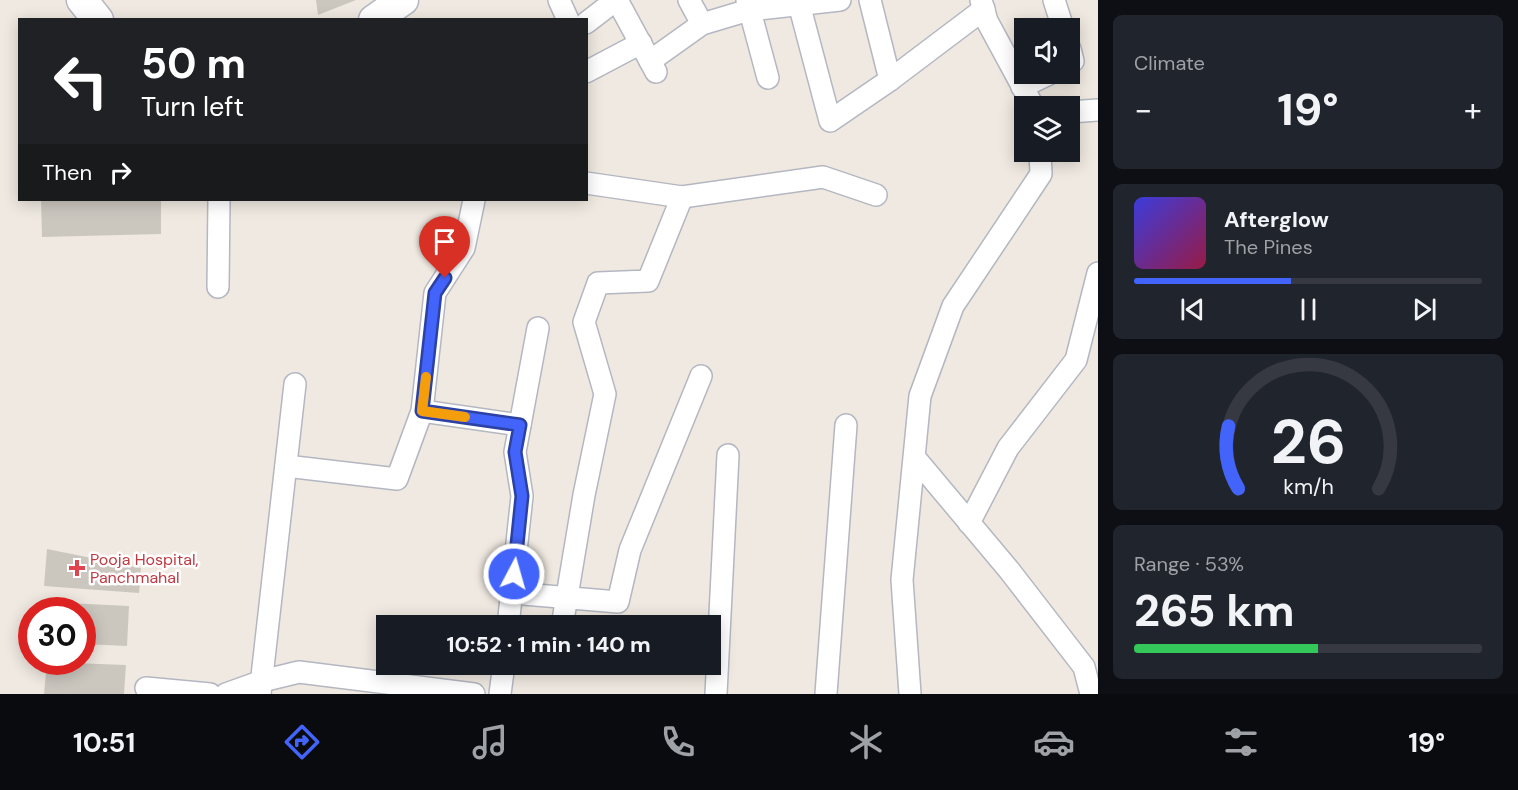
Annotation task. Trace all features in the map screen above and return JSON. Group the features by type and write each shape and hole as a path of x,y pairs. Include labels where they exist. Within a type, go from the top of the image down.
{"main road":[{"path":"82,0 96,18"},
{"path":"377,18 404,0"}],"street":[{"path":"560,0 567,18"},
{"path":"588,21 617,0 649,59"},
{"path":"689,0 702,24"},
{"path":"588,69 649,59 702,24 748,5 840,0"},
{"path":"870,0 890,80"},
{"path":"1054,0 1060,18"},
{"path":"798,3 830,121 890,80 982,4 987,21 1027,96"},
{"path":"748,5 768,78"},
{"path":"1022,87 1028,84"},
{"path":"1080,111 1098,110"},
{"path":"910,694 902,580 920,396 953,306 1041,174 1040,162"},
{"path":"588,183 682,197 823,177 876,195"},
{"path":"564,615 584,495 605,394 584,322 598,283 648,281 682,197"},
{"path":"218,287 219,201"},
{"path":"286,466 397,479 422,411 435,293 464,248 474,201"},
{"path":"969,523 1008,448 1076,360 1098,273"},
{"path":"509,615 522,496 515,452 538,328"},
{"path":"512,593 618,602 630,550 701,376"},
{"path":"261,687 295,384"},
{"path":"422,411 520,425"},
{"path":"826,694 846,425"},
{"path":"716,694 728,455"},
{"path":"915,458 1084,667 1091,694"},
{"path":"226,694 261,687 299,672 474,694"},
{"path":"500,694 503,675"},
{"path":"146,688 210,694"}],"building":[{"path":"316,0 356,0 318,15"},
{"path":"41,201 161,201 161,234 42,237"},
{"path":"47,549 141,568 139,593 44,586"},
{"path":"96,604 129,606 127,646 96,645"},
{"path":"96,664 126,665 124,694 44,694 46,675 96,675"}],"slow traffic":[{"path":"426,377 422,411 465,417"}],"place":[{"name":"Pooja Hospital, Panchmahal","path":"77,568"}],"route":[{"path":"445,278 435,293 422,411 520,425 515,452 522,496 514,574"}]}
